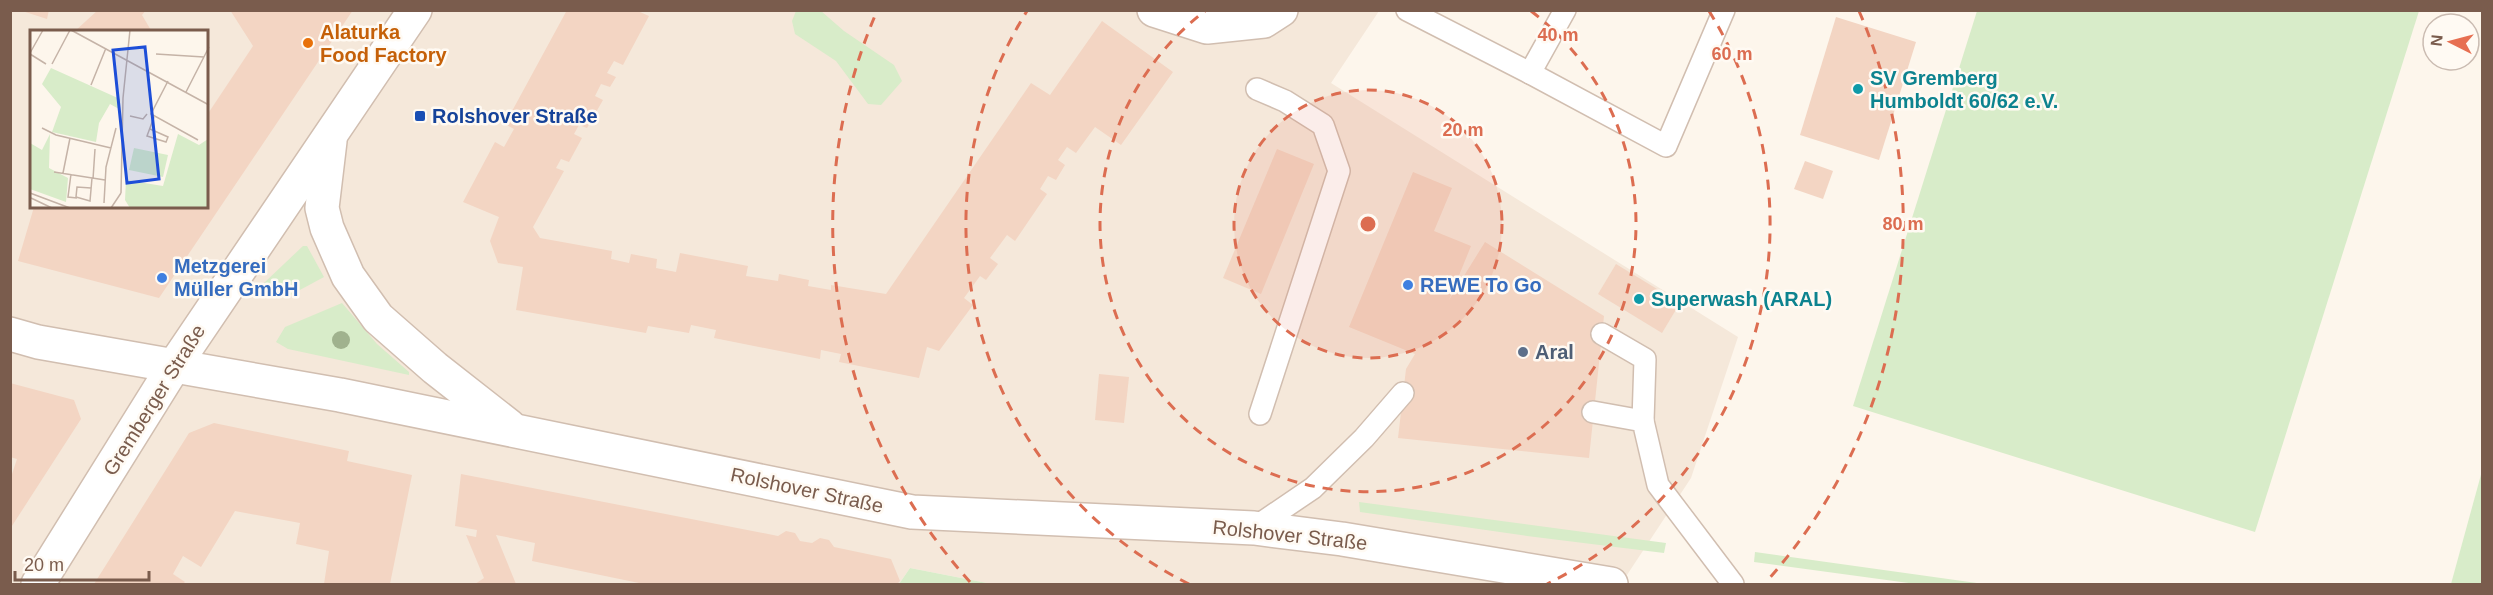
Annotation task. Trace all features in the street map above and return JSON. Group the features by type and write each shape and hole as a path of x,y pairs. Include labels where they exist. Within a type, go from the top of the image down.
{"street":[{"name":"Gremberger Straße","path":"38,585 174,366 416,10"},
{"path":"1154,10 1207,27 1264,21 1281,10"},
{"path":"330,137 322,208 327,228 348,276 378,318 435,368 516,431"},
{"name":"Rolshover Straße","path":"10,334 38,342 340,395 912,512 1254,528 1342,539 1611,585"}],"lane":[{"path":"1407,10 1530,72 1666,146 1724,10"},
{"path":"1530,72 1565,10"},
{"path":"1257,89 1286,101 1323,125 1339,171 1260,414"},
{"path":"1602,334 1646,359 1643,421 1658,485 1733,585"},
{"path":"1254,528 1313,488 1364,438 1403,393"},
{"path":"1593,412 1643,421"}],"shaded area":[{"path":"10,11 1379,11 1331,83 1738,337 1691,478 1621,584 992,584 910,568 899,584 11,584"}],"green space":[{"path":"796,11 821,11 844,31 894,65 902,81 881,105 868,104 836,61 795,34 792,21"},
{"path":"1977,11 2419,11 2255,532 1853,406"},
{"path":"303,246 307,246 324,277 285,298 258,293 264,283"},
{"path":"342,303 377,344 409,372 409,375 288,349 276,342 285,327"},
{"path":"2482,471 2482,584 2451,584"},
{"path":"1359,502 1666,543 1664,553 1527,536 1360,512"},
{"path":"1755,552 1984,584 1916,584 1754,562"},
{"path":"910,568 992,584 899,584"}],"building":[{"path":"19,10 49,10 47,19"},
{"path":"98,10 146,10 142,15 151,30 76,30"},
{"path":"230,10 353,10 159,298 18,261 34,208 208,208 208,114 253,46"},
{"path":"567,10 641,10 640,12 649,16 623,65 614,61 607,73 616,77 610,87 601,84 595,96 603,100 587,128 579,125 574,134 582,138 569,162 561,159 556,168 564,171 533,227 540,238 612,251 611,259 629,263 631,254 657,259 656,268 676,272 680,253 748,266 746,276 778,281 779,274 809,280 808,286 831,290 831,285 886,294 1031,83 1050,95 1102,21 1173,72 1121,145 1095,127 1076,153 1067,147 1058,160 1065,165 1056,180 1048,176 1040,189 1047,194 1015,241 1007,235 990,258 998,264 986,280 980,276 964,298 973,305 939,351 927,347 919,378 839,362 841,354 821,350 820,359 714,338 716,330 691,325 689,333 648,326 646,333 516,310 523,267 498,263 490,241 499,217 463,202 495,142 504,147 514,129 505,124"},
{"name":"SV Gremberg Humboldt 60/62 e.V.","path":"1836,17 1916,42 1879,160 1800,135"},
{"path":"1277,149 1314,164 1261,294 1223,278"},
{"path":"1805,161 1833,171 1823,199 1794,189"},
{"path":"1413,172 1452,188 1434,231 1471,246 1449,300 1485,242 1604,316 1589,458 1398,438 1406,369 1415,354 1349,327"},
{"name":"Superwash (ARAL)","path":"1616,264 1680,303 1662,333 1598,294"},
{"path":"1099,374 1129,377 1124,423 1095,420"},
{"path":"10,383 74,400 81,419 10,529 10,480 17,459 10,457"},
{"path":"214,423 349,451 347,461 412,475 390,584 324,584 329,551 296,544 300,523 235,511 201,567 183,556 173,574 185,582 183,584 94,584 189,433"},
{"path":"461,474 778,536 786,531 795,533 800,541 812,543 820,538 829,540 834,547 891,559 900,581 897,584 644,584 532,561 535,543 496,535 516,584 475,584 484,578 466,535 476,537 477,530 455,526"}],"place":[{"name":"Alaturka Food Factory","path":"308,43"},
{"name":"SV Gremberg Humboldt 60/62 e.V.","path":"1858,89"},
{"name":"Rolshover Straße","path":"420,116"},
{"name":"Metzgerei Müller GmbH","path":"162,278"},
{"name":"REWE To Go","path":"1408,285"},
{"name":"Superwash (ARAL)","path":"1639,299"},
{"name":"Aral","path":"1523,352"}]}
